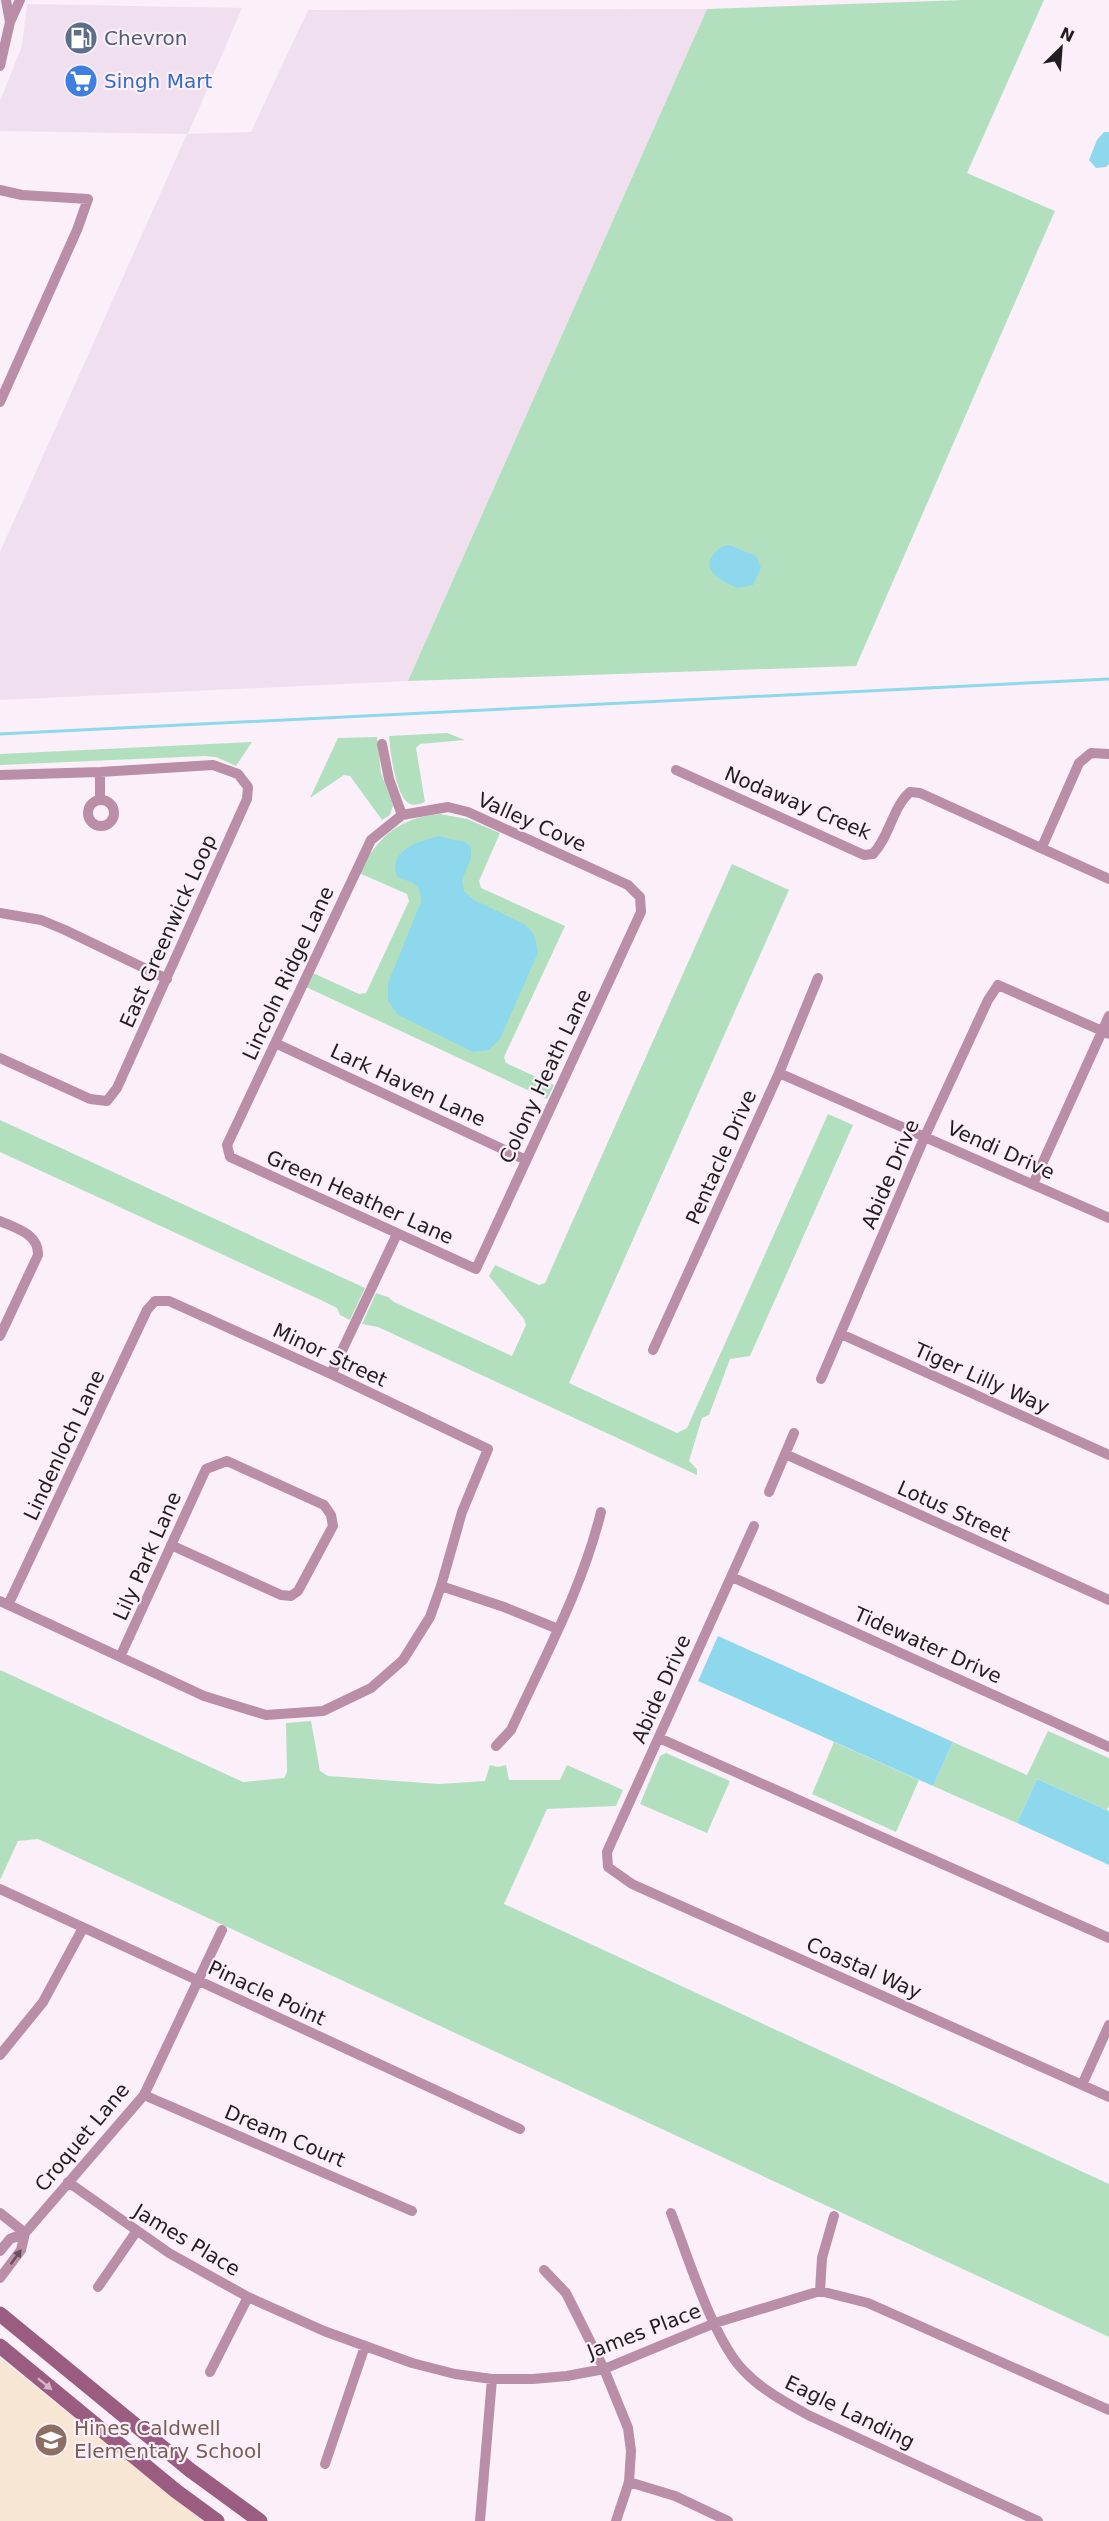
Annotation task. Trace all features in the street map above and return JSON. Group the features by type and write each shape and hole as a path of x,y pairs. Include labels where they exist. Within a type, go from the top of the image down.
{"main road":[{"path":"0,2314 190,2470 239,2516 260,2521"},
{"path":"0,2346 176,2491 217,2521"},
{"path":"96,2426 112,2407"}],"street":[{"path":"6,0 10,22"},
{"path":"0,66 10,22 20,0"},
{"path":"0,190 22,195 87,199 77,230 0,402"},
{"path":"382,744 388,779 402,815"},
{"path":"1109,754 1091,753 1079,764 1042,847 1109,879"},
{"name":"East Greenwick Loop","path":"0,1058 90,1099 107,1101 117,1089 247,799 248,787 238,774 213,765 100,772"},
{"name":"Nodaway Creek","path":"676,770 864,855 873,854 880,846 903,799 910,792 920,793 1042,847"},
{"path":"0,775 100,772 100,800"},
{"name":"Valley Cove","path":"402,815 447,807 468,812 628,885 640,897"},
{"name":"Lincoln Ridge Lane","path":"230,1157 227,1145 371,840 402,815"},
{"name":"Colony Heath Lane","path":"476,1269 641,912 640,897"},
{"path":"0,913 41,920 167,979"},
{"name":"Pentacle Drive","path":"653,1350 778,1073 818,978"},
{"name":"Abide Drive","path":"821,1379 926,1136 988,1000 998,985 1106,1033"},
{"path":"1033,1184 1106,1033 1109,1016"},
{"name":"Lark Haven Lane","path":"275,1043 526,1160"},
{"name":"Vendi Drive","path":"778,1073 1109,1218"},
{"name":"Green Heather Lane","path":"230,1157 476,1269"},
{"path":"0,1221 30,1235 39,1246 38,1255 0,1336"},
{"path":"331,1374 397,1234"},
{"name":"Minor Street","path":"155,1301 169,1302 331,1374 488,1449 462,1512 441,1587"},
{"name":"Lindenloch Lane","path":"4,1603 147,1310 155,1301"},
{"name":"Tiger Lilly Way","path":"841,1334 1109,1455"},
{"path":"769,1492 794,1433"},
{"name":"Lotus Street","path":"785,1454 1109,1600"},
{"name":"Lily Park Lane","path":"120,1657 171,1545 206,1469 227,1461 324,1505 331,1515 333,1526 298,1591 291,1596 281,1595 171,1545"},
{"path":"496,1746 511,1730 578,1588 592,1550 601,1512"},
{"name":"Abide Drive","path":"608,1868 607,1852 754,1526"},
{"name":"Tidewater Drive","path":"732,1576 1109,1747"},
{"path":"4,1603 204,1696 266,1715 323,1711 371,1688 403,1660 429,1617 441,1587 504,1606 558,1629"},
{"path":"659,1738 1109,1938"},
{"name":"Coastal Way","path":"608,1868 632,1884 1109,2097"},
{"name":"Pinacle Point","path":"0,1889 520,2129"},
{"path":"0,2055 43,2002 83,1928"},
{"name":"Croquet Lane","path":"0,2278 21,2250 25,2233 144,2095 222,1930"},
{"path":"1082,2085 1109,2025"},
{"name":"Dream Court","path":"144,2095 412,2211"},
{"name":"James Place","path":"68,2182 136,2232 248,2297 288,2316 365,2346 455,2374 492,2379 533,2379 604,2369 715,2323 820,2291 868,2302 1109,2410"},
{"path":"0,2213 25,2233"},
{"name":"Eagle Landing","path":"671,2213 725,2346 742,2370 777,2398 1038,2521"},
{"path":"820,2291 822,2258 834,2216"},
{"path":"98,2287 136,2232"},
{"name":"Croquet Lane","path":"0,2251 10,2239 25,2233"},
{"path":"544,2270 566,2293 604,2369 628,2428 631,2451 629,2482 616,2521"},
{"path":"210,2372 248,2297"},
{"path":"325,2464 365,2346"},
{"path":"480,2521 492,2379"},
{"path":"629,2482 675,2496 728,2521"}],"shaded area":[{"path":"27,4 242,8 188,134 251,132 308,10 707,9 408,681 0,700 0,552 187,134 0,131 0,101 22,46"},
{"name":"Hines Caldwell Elementary School","path":"0,2358 203,2521 0,2521"}],"green space":[{"path":"964,0 1044,0 967,173 1055,211 856,666 408,681 707,9"},
{"path":"447,733 465,740 420,744 416,748 425,802 410,804 405,800 397,784 389,736"},
{"path":"377,737 381,773 393,805 390,815 382,820 350,776 344,775 310,798 338,738"},
{"path":"252,742 236,766 216,757 204,756 0,765 0,754"},
{"path":"440,814 467,819 500,833 479,881 481,888 565,926 504,1057 506,1063 554,1085 547,1099 306,987 313,973 359,994 366,993 409,901 407,894 359,873 374,849 391,832 412,820"},
{"path":"732,864 789,890 569,1383 677,1433 687,1428 828,1114 853,1125 750,1356 730,1359 709,1415 702,1418 689,1461 697,1469 697,1475 378,1327 362,1324 376,1293 512,1356 526,1325 524,1319 489,1276 495,1265 539,1285 545,1283"},
{"path":"0,1120 365,1288 350,1320 340,1315 337,1308 323,1301 0,1152"},
{"path":"0,1670 243,1782 284,1778 287,1772 286,1723 311,1721 320,1771 328,1776 439,1784 485,1781 490,1765 498,1767 506,1765 509,1780 560,1780 567,1765 623,1790 616,1806 547,1809 504,1904 1109,2184 1109,2337 38,1839 18,1841 0,1880"},
{"path":"1048,1731 1109,1758 1109,1805 1107,1810 1037,1779 1017,1823 933,1786 953,1742 1027,1775"},
{"path":"834,1742 919,1780 896,1832 812,1794"},
{"path":"666,1753 730,1781 707,1833 640,1804 660,1756"}],"water":[{"path":"1104,132 1109,132 1109,164 1106,167 1096,168 1089,160 1097,140"},
{"path":"729,545 756,556 761,568 753,585 738,588 721,580 712,572 710,561 713,555 720,548"},
{"path":"438,836 465,842 471,847 471,858 462,880 464,891 474,900 526,925 535,936 538,953 500,1039 489,1050 473,1052 398,1015 388,1001 388,983 421,902 418,887 397,877 396,860 400,854 414,844"},
{"path":"718,1636 953,1742 933,1786 698,1681"},
{"path":"1037,1779 1109,1811 1109,1865 1017,1823"}],"waterway":[{"path":"0,734 1109,679"}],"place":[{"name":"Chevron","path":"81,38"},
{"name":"Singh Mart","path":"81,81"},
{"name":"Hines Caldwell Elementary School","path":"51,2440"}]}
